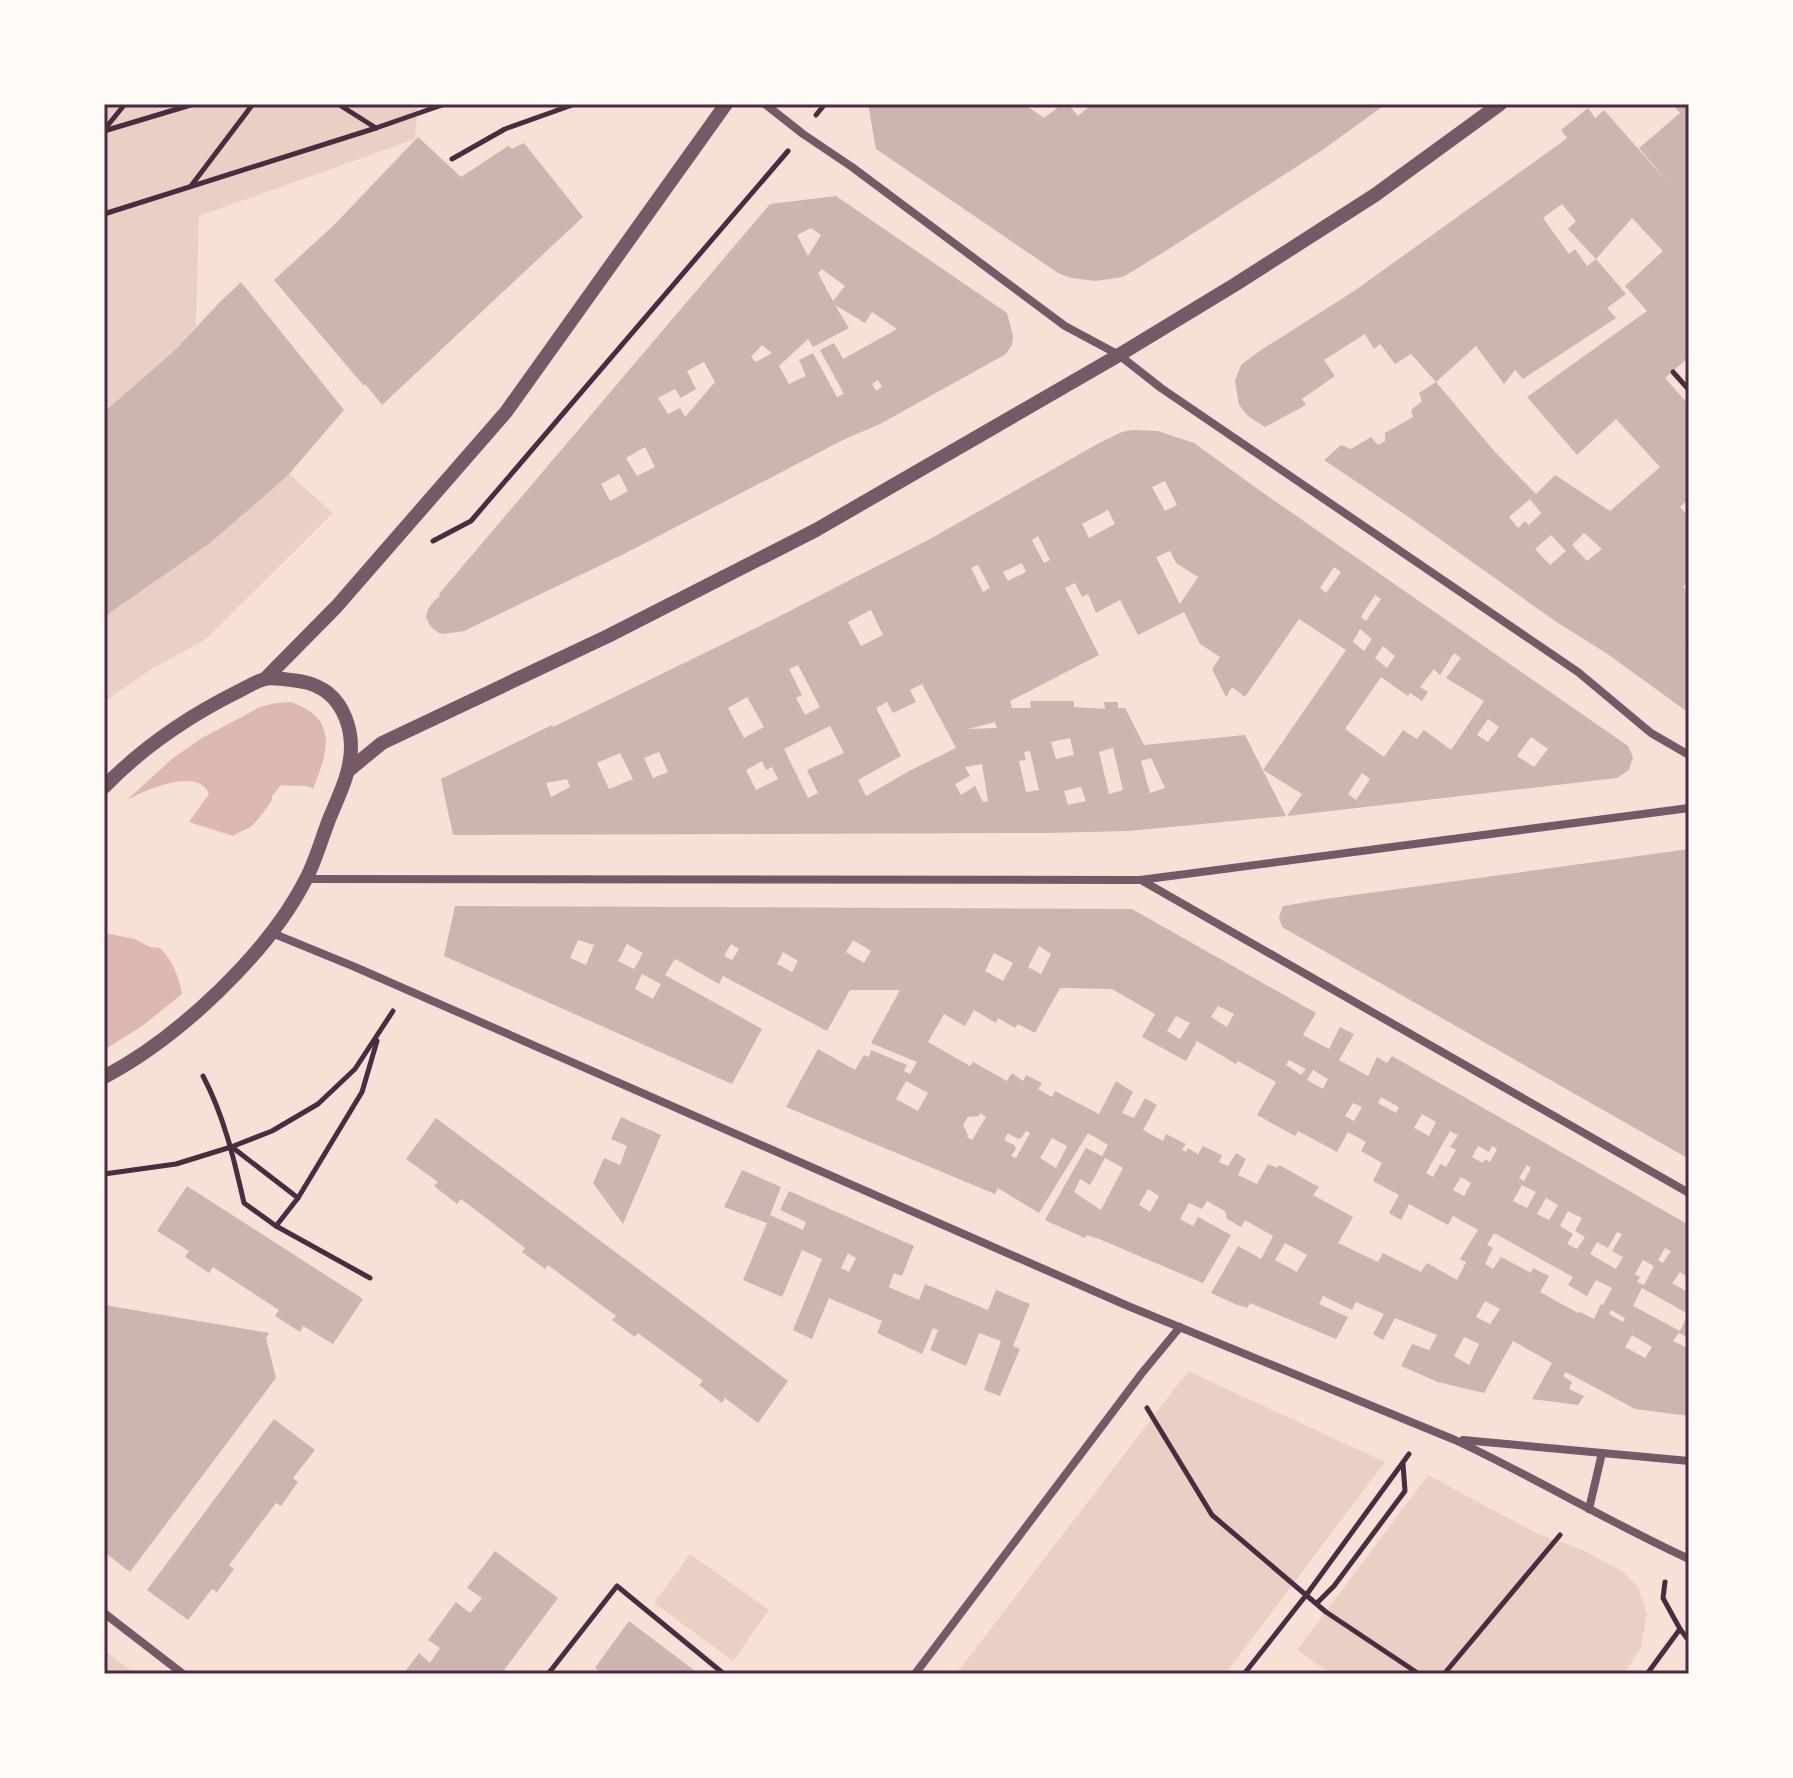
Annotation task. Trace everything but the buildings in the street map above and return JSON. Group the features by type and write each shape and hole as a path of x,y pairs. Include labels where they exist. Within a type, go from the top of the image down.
{"street":[{"path":"104,787 160,739 215,703 266,678 328,616 506,412 726,104"},
{"path":"765,104 1065,326 1119,355 1161,388 1578,672 1651,733 1689,755"},
{"path":"349,770 382,743 608,636 816,530 1119,355 1375,195 1500,104"},
{"path":"104,1077 126,1066 191,1017 272,933 306,879 349,770 351,746 347,725 343,709 319,686 306,681 266,678"},
{"path":"306,879 1140,880 1689,808"},
{"path":"1140,880 1689,1193"},
{"path":"272,933 1113,1300 1455,1440 1689,1559"},
{"path":"915,1674 1180,1327"},
{"path":"1455,1440 1689,1461"},
{"path":"1589,1509 1602,1453"},
{"path":"104,1613 183,1674"}],"path":[{"path":"104,130 125,104"},
{"path":"104,130 194,104"},
{"path":"190,187 253,104"},
{"path":"338,104 376,128"},
{"path":"104,214 445,104"},
{"path":"452,159 505,129 575,104"},
{"path":"431,542 471,521 803,134 825,104"},
{"path":"1673,372 1689,390"},
{"path":"104,1174 176,1164 272,1131 318,1104 355,1069 396,1007"},
{"path":"276,1226 298,1198 362,1092 379,1032"},
{"path":"203,1076 214,1097 231,1147 244,1203 276,1226 370,1278"},
{"path":"231,1147 298,1198"},
{"path":"1147,1408 1212,1515 1326,1612 1419,1674"},
{"path":"1244,1674 1409,1454"},
{"path":"1317,1603 1334,1586 1405,1491 1403,1463"},
{"path":"1444,1674 1560,1535"},
{"path":"1665,1582 1663,1598 1689,1641"},
{"path":"548,1674 617,1586 724,1674"},
{"path":"1647,1674 1680,1629"}],"shaded area":[{"path":"104,104 418,104 415,139 199,216 196,326 174,351 104,412"},
{"path":"289,474 333,513 206,639 150,670 104,702 104,617 210,543"},
{"path":"291,702 317,717 323,727 326,738 323,762 313,789 281,785 261,816 247,829 233,836 189,822 209,794 203,786 194,782 171,783 127,800 173,758 202,738 260,707"},
{"path":"104,933 160,948 175,970 182,994 142,1026 104,1050"},
{"path":"1188,1371 1385,1462 1225,1674 956,1674"},
{"path":"1428,1475 1538,1534 1581,1549 1622,1571 1638,1587 1647,1614 1641,1647 1624,1674 1331,1674 1297,1650"},
{"path":"690,1554 769,1610 733,1661 654,1603"},
{"path":"104,1650 136,1674 104,1674"}]}
